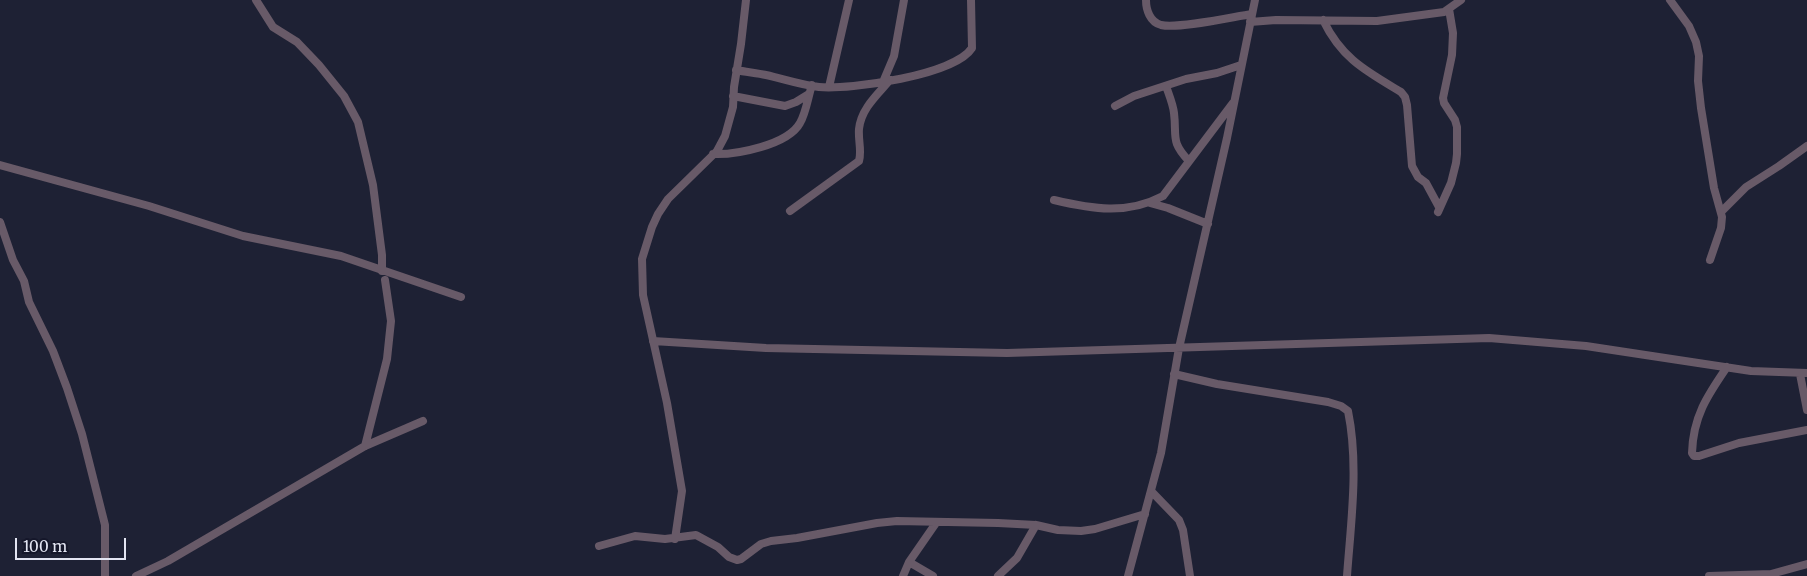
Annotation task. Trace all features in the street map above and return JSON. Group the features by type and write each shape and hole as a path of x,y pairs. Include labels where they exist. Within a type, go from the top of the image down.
{"street":[{"path":"256,0 273,27 297,42 319,65 344,96 358,122 373,185 382,255 382,271"},
{"path":"675,539 682,491 670,420 643,295 641,279 642,259 652,227 668,199 717,151 725,136 730,120 746,0"},
{"path":"829,86 849,0"},
{"path":"790,211 858,161 861,153 860,127 865,110 886,81 894,56 904,0"},
{"path":"736,70 765,74 812,85 829,86 886,81 915,76 967,55 972,48 970,0"},
{"path":"1146,0 1149,15 1161,25 1251,18 1377,21 1444,12 1461,0"},
{"path":"1128,576 1161,453 1179,348 1208,224 1255,0"},
{"path":"1670,0 1689,26 1696,42 1699,56 1698,81 1701,108 1714,188 1722,217 1721,228 1710,260"},
{"path":"1322,20 1328,31 1357,65 1401,92 1405,97 1412,166 1418,177 1431,190 1438,209 1452,183 1456,163 1457,127 1443,98 1452,55 1453,32 1449,8"},
{"path":"1115,106 1134,96 1186,79 1217,73 1241,65"},
{"path":"713,154 730,154 752,149 783,138 800,123 812,85"},
{"path":"1166,86 1174,113 1176,143 1189,161"},
{"path":"733,96 785,106 809,94"},
{"path":"1054,200 1086,207 1114,208 1135,207 1150,203 1163,196 1234,102"},
{"path":"1721,212 1746,187 1807,146"},
{"path":"0,165 149,206 243,236 341,256 461,297"},
{"path":"1150,203 1208,224"},
{"path":"0,222 13,260 24,281 29,302 53,351 68,388 82,434 104,525 106,576"},
{"path":"365,446 387,359 391,321 386,280"},
{"path":"653,341 748,347 953,352 1064,352 1346,341 1490,338 1586,346 1752,371 1804,374 1807,410"},
{"path":"1727,367 1707,396 1698,416 1693,435 1692,453 1694,456 1739,443 1807,430"},
{"path":"1174,374 1217,384 1328,402 1342,406 1348,411 1352,442 1354,486 1347,576"},
{"path":"136,576 168,561 365,446 422,421"},
{"path":"1152,492 1179,520 1183,530 1190,576"},
{"path":"599,546 635,536 675,539 696,535 718,547 729,557 737,560 761,544 771,541 877,523 897,521 975,522 1036,525 1058,530 1081,531 1146,514"},
{"path":"904,576 910,562 936,523"},
{"path":"998,576 1017,558 1036,525"},
{"path":"910,562 933,576"},
{"path":"1709,576 1772,574 1807,564"}]}
